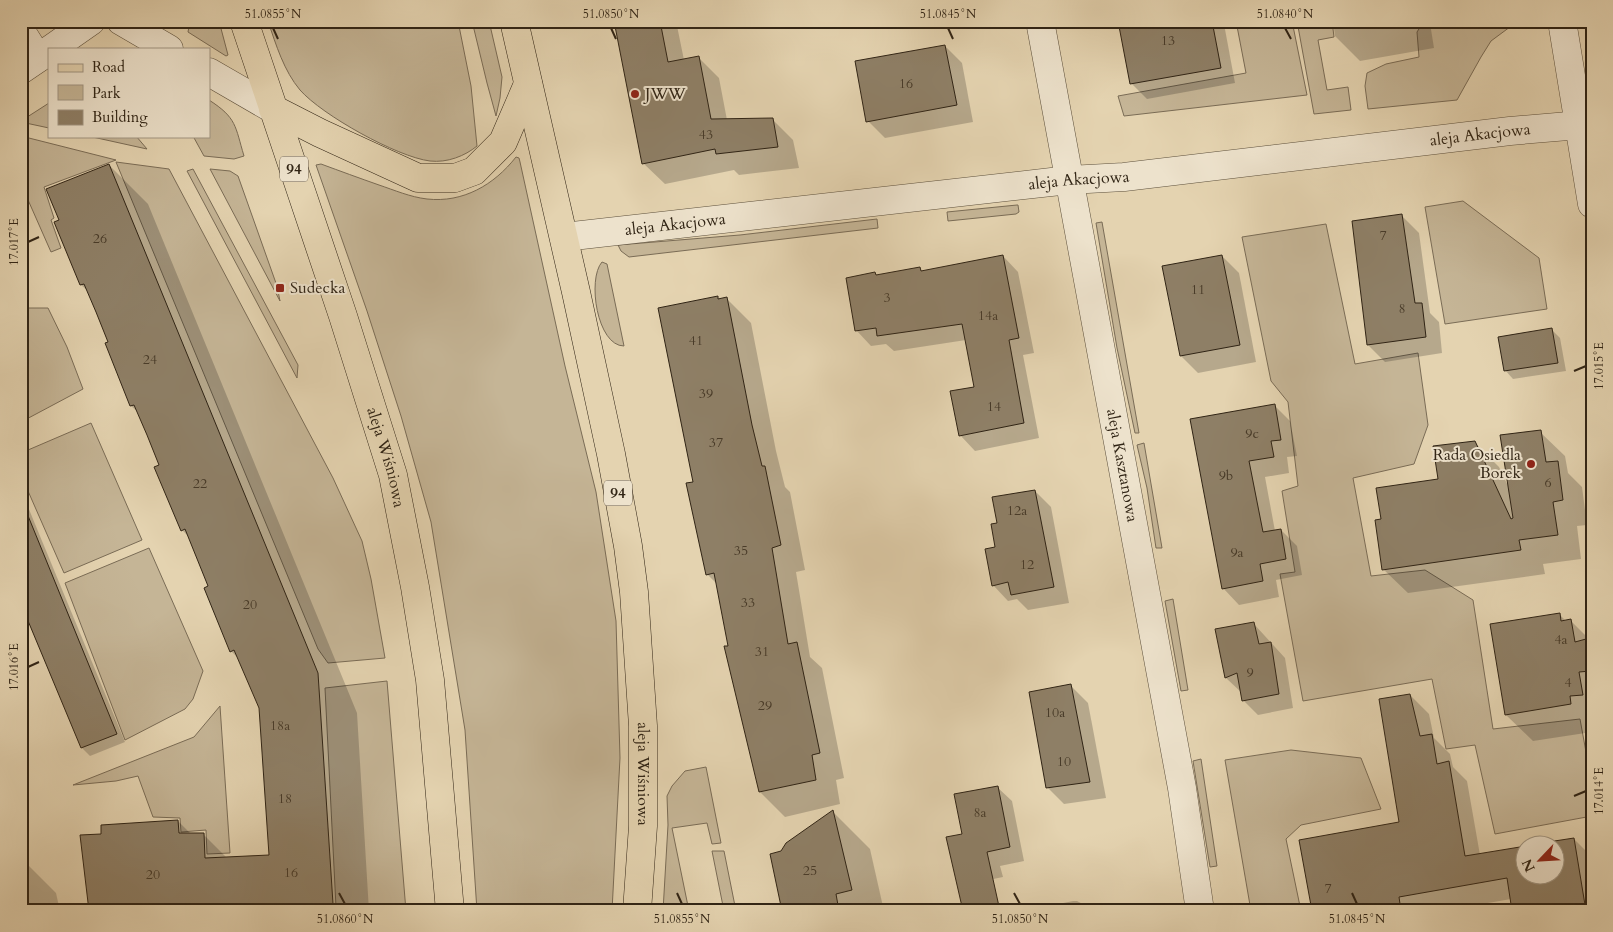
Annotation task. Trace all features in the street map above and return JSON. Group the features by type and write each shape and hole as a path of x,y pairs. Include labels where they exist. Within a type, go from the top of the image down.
{"main road":[{"name":"aleja Wiśniowa","path":"244,21 343,316 393,475 415,587 430,680 450,911"},
{"name":"aleja Wiśniowa","path":"514,21 564,237 611,454 628,546 634,592 643,726 643,826 637,911"},
{"path":"273,109 418,178 455,178 474,171 503,142 528,84"}],"street":[{"path":"53,48 91,21"},
{"path":"121,21 166,48"},
{"name":"aleja Kasztanowa","path":"1040,21 1182,788 1200,911"},
{"path":"1562,21 1585,125 1592,204"},
{"path":"21,31 40,57"},
{"path":"210,73 273,109"},
{"name":"aleja Akacjowa","path":"564,237 1068,180 1124,177 1510,131 1585,125"}],"green space":[{"path":"190,21 219,21 228,55 226,56 188,32"},
{"path":"268,21 458,21 471,86 477,146 455,158 443,161 430,161 399,152 342,122 311,100 294,83 281,57"},
{"path":"472,21 489,21 502,77 496,116 487,83"},
{"path":"1236,21 1292,21 1307,95 1124,116 1118,96 1246,73"},
{"path":"1297,21 1332,21 1334,37 1318,40 1327,90 1348,87 1351,110 1314,114"},
{"path":"1424,21 1518,21 1491,41 1457,100 1368,109 1365,86 1367,73 1386,64 1419,57 1417,32"},
{"path":"210,101 225,112 234,124 244,156 234,159 204,156 194,138 210,138"},
{"path":"48,104 48,128 21,121"},
{"path":"21,136 116,160 44,187 54,218 51,220 61,248 51,252 21,184"},
{"path":"97,138 138,138 147,149"},
{"path":"516,157 519,158 520,162 565,366 596,492 616,621 620,758 612,911 477,911 465,730 431,522 401,416 316,165 321,164 408,195 427,199 440,199 465,195 488,184"},
{"path":"116,162 169,169 333,478 362,541 371,579 385,658 328,663 318,649"},
{"path":"193,169 298,365 297,378 187,171"},
{"path":"210,169 230,171 238,176 277,286 280,301"},
{"path":"1463,201 1539,258 1547,309 1445,324 1425,207"},
{"path":"1018,205 1019,212 1016,214 948,221 947,212"},
{"path":"877,219 878,228 629,257 621,251 618,245 740,235"},
{"path":"1102,222 1139,433 1135,433 1117,348 1096,223"},
{"path":"1326,224 1355,364 1418,353 1428,425 1414,464 1353,478 1371,576 1425,570 1473,600 1493,729 1580,719 1592,785 1592,816 1495,834 1475,745 1446,749 1432,679 1303,701 1280,574 1295,572 1282,491 1298,486 1288,402 1271,381 1242,237"},
{"path":"602,262 607,264 624,346 615,343 607,335 597,310 595,282"},
{"path":"22,308 48,308 67,347 83,389 21,422"},
{"path":"91,423 142,540 64,573 21,475 21,453"},
{"path":"1144,443 1162,548 1156,548 1147,488 1137,445"},
{"path":"149,548 203,671 193,699 185,709 125,740 65,583"},
{"path":"1173,599 1188,690 1181,691 1165,601"},
{"path":"387,681 406,911 248,911 247,885 270,879 271,910 336,907 325,688"},
{"path":"220,706 230,853 207,854 206,830 181,832 180,818 153,817 138,776 116,781 73,785 194,737"},
{"path":"1291,750 1361,758 1381,809 1301,825 1286,839 1301,911 1251,911 1225,760"},
{"path":"1201,759 1217,866 1210,867 1193,761"},
{"path":"706,767 721,843 712,844 707,823 672,828 689,911 663,911 668,825 667,796 672,786 685,771"},
{"path":"712,851 724,851 736,911 724,911"}],"building":[{"path":"614,21 660,21 668,62 699,56 711,119 773,118 778,147 716,154 715,149 642,164"},
{"path":"1118,21 1212,21 1221,68 1130,84"},
{"path":"945,45 957,105 866,122 855,61"},
{"path":"109,164 318,673 333,904 219,911 89,911 80,835 101,834 101,825 178,820 179,833 204,833 205,858 269,855 259,708 234,650 230,652 204,588 208,586 185,529 181,531 154,467 159,465 134,405 130,406 105,343 108,342 96,312 84,284 80,285 54,222 59,220 46,189"},
{"path":"1402,214 1415,303 1422,303 1426,337 1367,345 1352,221"},
{"path":"1003,255 1019,338 1009,340 1024,423 959,436 950,391 974,387 962,324 877,336 876,328 855,331 846,278 875,272 876,275 920,267 921,271"},
{"path":"1222,255 1240,345 1180,356 1162,266"},
{"path":"718,296 718,299 727,297 752,425 762,466 765,466 781,545 772,548 788,644 797,642 820,753 812,755 816,780 759,792 724,646 728,646 714,573 706,575 686,483 693,482 658,308"},
{"path":"1552,328 1558,363 1504,371 1498,337"},
{"path":"1275,404 1281,440 1271,441 1274,457 1249,461 1263,532 1281,529 1286,559 1260,564 1263,581 1222,589 1190,419"},
{"path":"1541,430 1546,462 1558,461 1563,500 1553,502 1558,535 1519,540 1521,550 1382,570 1375,520 1381,519 1376,488 1438,479 1433,446 1475,441 1511,519 1513,518 1500,435"},
{"path":"1035,490 1054,587 1011,595 1008,582 992,586 985,549 995,547 991,524 997,523 992,497"},
{"path":"22,501 117,734 81,748 21,604"},
{"path":"1560,613 1561,621 1571,619 1575,642 1586,639 1591,671 1579,672 1583,695 1570,696 1571,704 1505,715 1490,624"},
{"path":"1254,622 1259,644 1271,642 1279,694 1242,701 1237,673 1225,678 1215,629"},
{"path":"1071,684 1090,782 1046,788 1029,692"},
{"path":"1410,694 1420,736 1432,734 1437,764 1449,761 1465,856 1516,848 1516,884 1566,884 1566,839 1574,838 1586,911 1512,911 1507,878 1399,897 1401,911 1312,911 1299,840 1399,822 1379,699"},
{"path":"998,786 1010,847 987,852 1000,911 963,911 946,837 962,834 954,794"},
{"path":"833,810 852,890 836,894 839,911 782,911 770,854 781,851 786,843"}],"place":[{"name":"JWW","path":"635,94"},
{"name":"Sudecka","path":"280,288"},
{"name":"Rada Osiedla Borek","path":"1531,464"}]}
